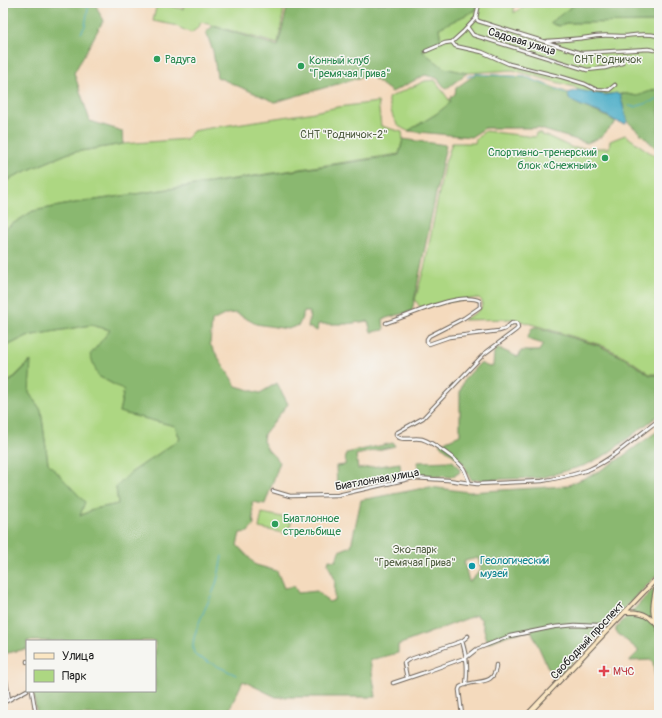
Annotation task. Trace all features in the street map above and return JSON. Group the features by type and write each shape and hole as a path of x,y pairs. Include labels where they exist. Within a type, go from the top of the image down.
{"main road":[{"name":"Свободный проспект","path":"528,715 659,576"},
{"path":"659,576 652,610 659,630"},
{"path":"625,612 640,612 648,615 655,622"}],"street":[{"path":"426,51 445,43 452,42 468,28 476,18 479,3"},
{"path":"476,18 478,21 581,53 648,49 654,50"},
{"name":"Садовая улица","path":"468,28 473,35 588,70 605,68 622,63"},
{"path":"544,41 645,34 658,36"},
{"path":"452,42 455,46 482,52 509,64 562,77 595,89 609,90 615,85"},
{"path":"386,323 430,306 450,301 472,299 480,301 480,307 464,318 429,336 427,342 429,344 449,337 499,331 512,323 517,323 518,328 484,354 423,418 396,433 398,438 401,439 416,438 431,443 464,468 470,483"},
{"name":"Биатлонная улица","path":"273,491 290,496 338,495 413,478 470,483 542,481 589,469 618,453 659,420"},
{"path":"393,683 467,657 476,649 510,636 554,627 575,625 596,626 607,631"},
{"path":"407,678 404,663 408,660 462,641 468,636"},
{"path":"462,641 467,657 468,670 466,685"},
{"path":"3,661 9,700"},
{"path":"462,715 459,690 460,687 492,678 496,673 496,665"},
{"path":"3,703 26,691"},
{"path":"32,692 36,715"}],"green space":[{"path":"3,3 95,3 103,21 74,73 90,121 122,131 123,144 69,153 19,174 3,183"},
{"path":"157,3 183,9 184,3 285,3 278,44 201,22 199,27 191,33 174,25 153,21"},
{"path":"288,3 476,3 476,10 439,28 441,42 422,51 444,68 467,73 446,89 437,78 425,75 392,92 369,75 275,102 217,77 213,51 206,32 213,26 278,46"},
{"name":"СНТ Родничок","path":"476,3 505,3 514,5 514,13 528,3 576,3 551,23 559,26 566,23 659,22 659,88 636,96 626,94 599,94 585,92 574,87 513,70 467,73 444,68 422,51 441,42 439,28 476,10"},
{"path":"576,3 659,3 659,22 566,23 559,26 550,23"},
{"path":"476,74 526,77 568,93 569,99 616,122 601,137 587,143 537,128 485,128 471,137 408,131 436,114 450,103 450,98 455,94 456,88"},
{"path":"435,80 451,103 408,131 396,122 388,98 425,81"},
{"path":"659,88 659,151 627,121 620,94 637,96"},
{"name":"СНТ \"Родничок-2\"","path":"378,102 381,126 402,132 403,139 399,154 75,203 33,211 3,230 3,183 19,174 69,153 123,144 186,139 193,131 338,107"},
{"path":"485,131 535,137 536,133 541,133 541,135 547,136 573,148 609,148 610,141 625,135 659,159 659,374 650,374 627,358 601,345 514,319 463,320 479,310 482,301 479,298 445,302 421,308 415,300 425,265 444,166 452,143 475,143 476,139"},
{"name":"Эко-парк \"Гремячая Грива\"","path":"403,139 446,145 412,311 383,319 384,330 371,332 368,321 346,324 318,324 317,331 308,327 310,312 304,312 299,325 288,329 256,324 236,313 226,314 212,321 210,344 236,386 260,393 277,383 288,404 264,434 263,441 268,450 280,462 265,504 252,502 254,525 248,532 240,533 237,545 256,565 277,571 284,588 294,586 298,593 317,591 329,602 334,600 335,580 328,564 329,560 336,561 339,551 351,546 361,500 430,487 469,492 566,486 596,473 619,459 659,430 659,573 567,667 553,679 531,630 508,635 488,643 481,619 476,615 398,645 398,653 370,660 376,697 276,697 243,681 230,708 244,715 37,715 33,692 156,692 156,640 26,640 26,649 3,654 3,384 12,380 31,361 29,393 41,410 48,463 85,502 80,516 94,509 118,504 116,487 129,474 180,439 175,426 119,412 124,390 98,376 90,355 110,330 91,325 27,336 3,348 3,230 33,211 75,203 399,155","holes":["478,558 481,570 469,582 464,561"]},
{"path":"91,325 110,330 98,376 124,390 119,412 175,426 180,439 129,474 116,487 118,504 94,509 79,516 84,502 48,463 41,410 29,393 30,361 11,380 3,384 3,348 27,336"},
{"path":"536,327 600,346 626,359 650,375 659,375 659,415 607,454 586,465 541,478 471,480 463,463 439,444 460,435 460,392 464,380 480,363 489,367 493,366 494,352 498,348 518,357 521,351 539,351 543,344 527,339 532,328"},
{"path":"393,443 395,446 356,455 358,469 400,463 401,475 345,488 337,487 336,466 345,465 346,453"},
{"path":"453,461 460,470 459,473 451,477 419,475 417,462"},
{"name":"Биатлонное стрельбище","path":"262,513 292,519 288,534 259,528"},
{"path":"659,583 659,709 653,662 651,660 630,661 638,650 616,632 616,628"}],"water":[{"path":"578,90 606,95 616,93 620,94 627,121 626,124 616,121 569,99 568,93"}],"waterway":[{"path":"81,33 85,26 89,3"},
{"path":"467,77 476,74 526,77 569,94"},
{"path":"629,106 635,107 659,99"},
{"path":"222,556 216,584 196,632 193,642 193,650 196,656 236,675"}],"place":[{"name":"Радуга","path":"157,59"},
{"name":"Конный клуб \"Гремячая Грива\"","path":"301,66"},
{"name":"Спортивно-тренерский блок «Снежный»","path":"605,158"},
{"name":"Биатлонное стрельбище","path":"275,524"},
{"name":"Геологический музей","path":"472,566"},
{"name":"МЧС","path":"604,671"}]}
